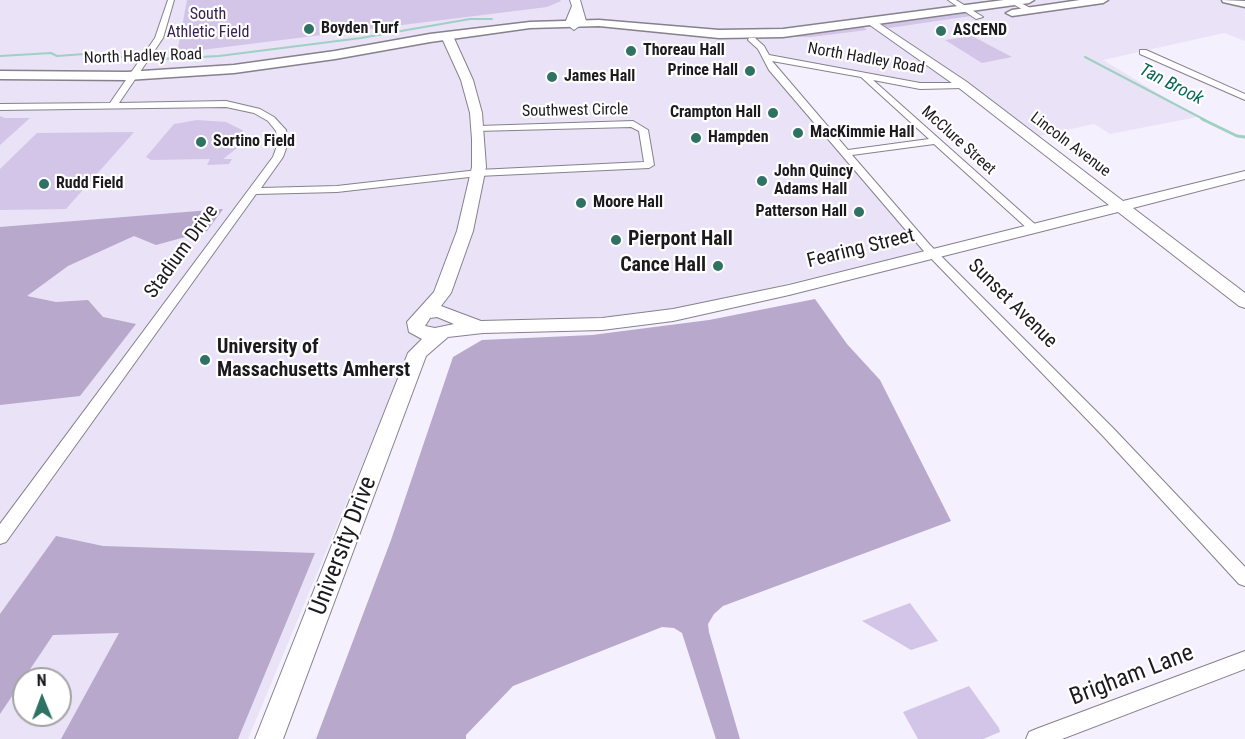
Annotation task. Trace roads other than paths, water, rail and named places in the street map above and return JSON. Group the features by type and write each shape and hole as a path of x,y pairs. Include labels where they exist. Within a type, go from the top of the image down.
{"main road":[{"path":"575,25 743,35 979,17 1030,5 1103,0"},
{"path":"1227,0 1244,2"},
{"path":"575,25 626,29 761,47 818,39 873,26 1011,1 1030,5"},
{"name":"North Hadley Road","path":"0,75 135,76 234,69 443,38 575,25"}],"street":[{"path":"113,105 159,38 171,0"},
{"path":"951,0 979,17"},
{"path":"575,25 580,14 576,4"},
{"name":"Lincoln Avenue","path":"873,26 963,85 1245,302"},
{"name":"University Drive","path":"269,739 421,333 442,293 465,231 478,173 479,129 467,80 443,38"},
{"name":"North Hadley Road","path":"761,47 864,76 927,87 963,85"},
{"name":"Sunset Avenue","path":"761,47 845,153 932,254 1108,432 1245,579"},
{"path":"1143,52 1245,97"},
{"name":"McClure Street","path":"864,76 1033,228"},
{"path":"1224,88 1245,84"},
{"name":"Stadium Drive","path":"0,106 218,103 240,106 264,115 281,130 283,143 278,157 0,537"},
{"name":"Southwest Circle","path":"478,173 649,164 643,130 633,124 479,129"},
{"path":"845,153 936,141"},
{"path":"252,191 337,189 478,173"},
{"name":"Fearing Street","path":"446,324 483,327 602,324 660,318 789,290 1245,175"},
{"path":"442,293 446,324"},
{"path":"421,333 438,311 446,324"},
{"name":"University Drive","path":"421,333 446,324"},
{"name":"Brigham Lane","path":"1036,739 1245,660"}],"waterway":[{"path":"162,59 219,56 361,38 470,19 492,19"},
{"path":"0,56 51,53 57,56 85,54 125,57"},
{"name":"Tan Brook","path":"1085,57 1205,120"},
{"name":"Tan Brook","path":"1202,119 1237,136 1245,137"}],"place":[{"name":"Boyden Turf","path":"309,29"},
{"name":"ASCEND","path":"941,31"},
{"name":"Thoreau Hall","path":"631,51"},
{"name":"Prince Hall","path":"750,71"},
{"name":"James Hall","path":"552,77"},
{"name":"Crampton Hall","path":"773,113"},
{"name":"MacKimmie Hall","path":"798,133"},
{"name":"Hampden","path":"696,138"},
{"name":"Sortino Field","path":"201,142"},
{"name":"John Quincy Adams Hall","path":"762,181"},
{"name":"Rudd Field","path":"44,184"},
{"name":"Moore Hall","path":"581,203"},
{"name":"Patterson Hall","path":"859,212"},
{"name":"Pierpont Hall","path":"616,240"},
{"name":"Cance Hall","path":"718,266"},
{"name":"University of Massachusetts Amherst","path":"205,360"}],"park label":[{"name":"South Athletic Field","path":"208,24"}]}
